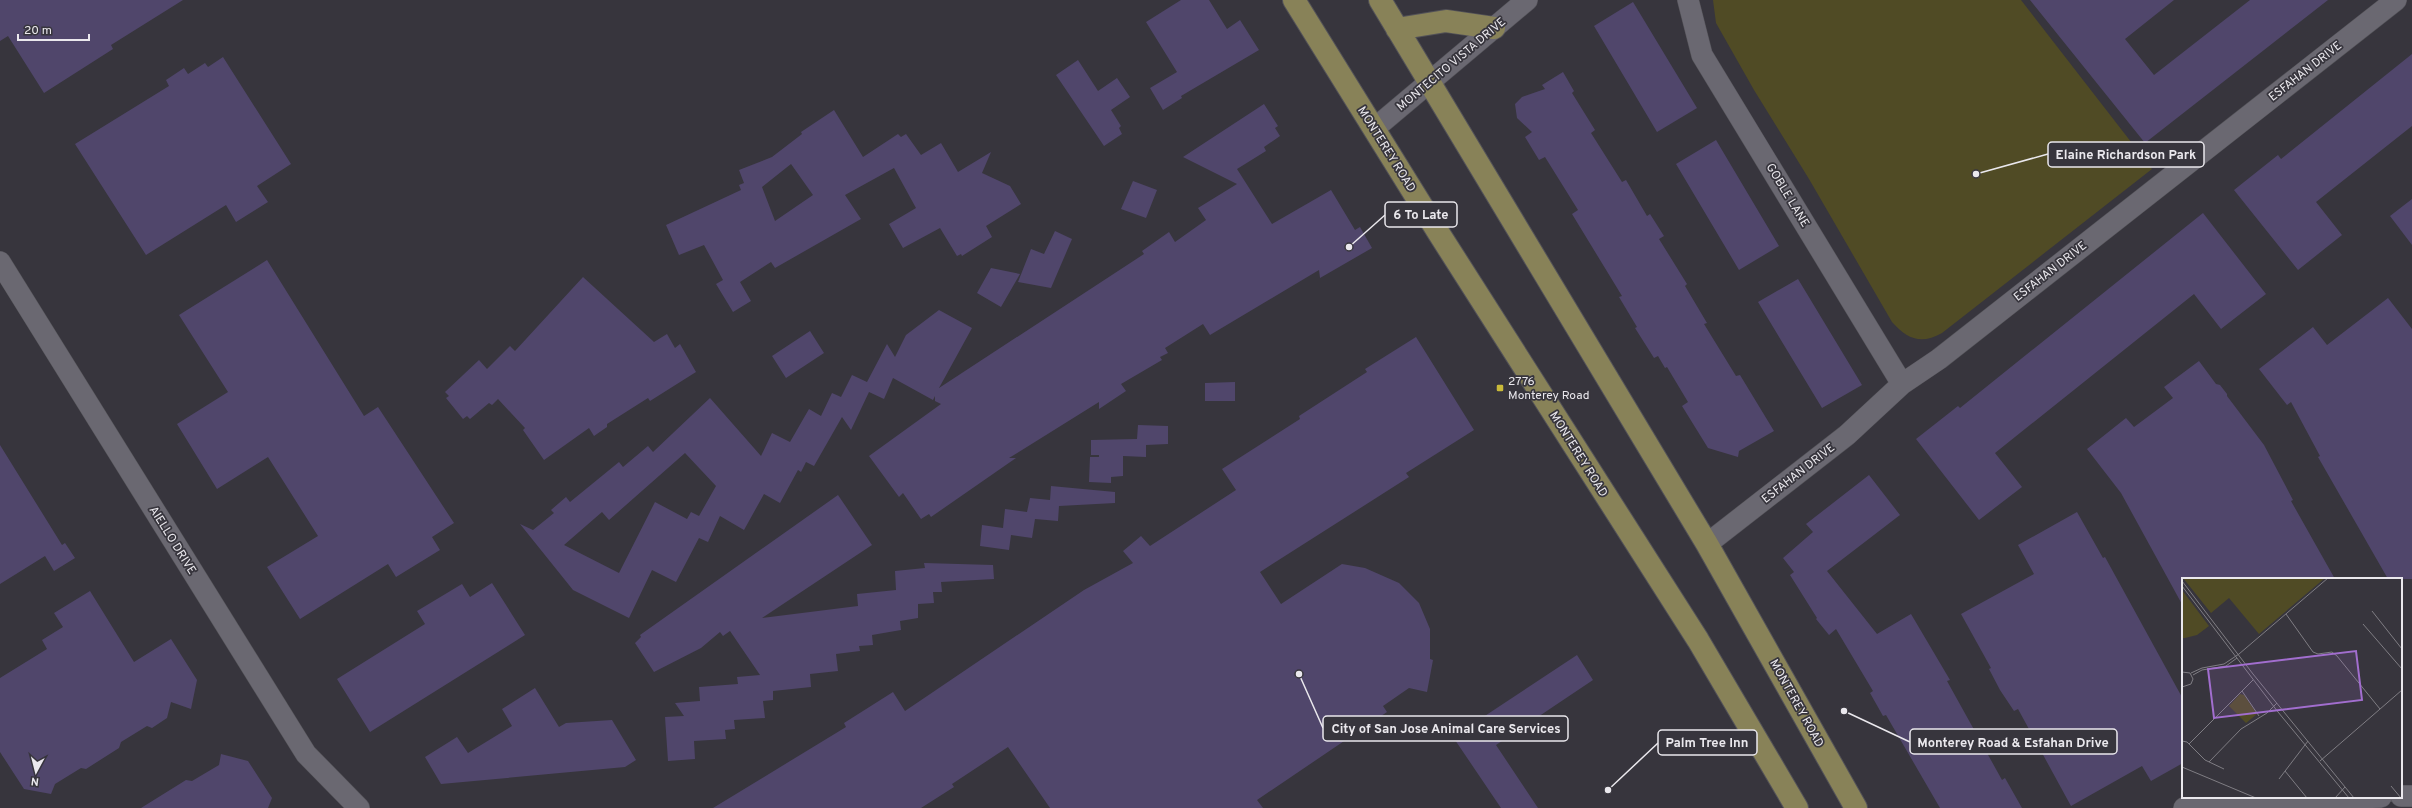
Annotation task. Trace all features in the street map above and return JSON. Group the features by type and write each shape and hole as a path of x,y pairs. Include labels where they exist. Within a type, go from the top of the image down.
{"main road":[{"name":"MONTEREY ROAD","path":"1294,0 1698,640 1797,808"},
{"name":"MONTEREY ROAD","path":"1380,0 1707,544 1856,808"},
{"path":"1397,29 1446,21 1494,28"}],"street":[{"name":"MONTECITO VISTA DRIVE","path":"1375,128 1527,0"},
{"name":"GOBLE LANE","path":"1688,0 1702,55 1902,384"},
{"name":"ESFAHAN DRIVE","path":"1707,544 1847,435 1902,384 1939,358 2396,0"},
{"name":"AIELLO DRIVE","path":"0,262 306,754 359,808"},
{"path":"2184,808 2362,798"}],"shaded area":[{"path":"1713,0 2021,0 2152,169 1942,333 1927,339 1909,336 1903,333 1892,322 1809,179 1754,90 1716,23"}],"building":[{"path":"0,0 183,0 111,45 113,49 44,93 8,36 0,41"},
{"path":"1181,0 1209,0 1227,29 1240,20 1259,50 1181,96 1182,98 1163,110 1150,88 1177,72 1146,22"},
{"path":"2030,0 2174,0 2125,39 2154,75 2250,0 2328,0 2145,143"},
{"path":"1633,2 1697,108 1657,132 1594,26"},
{"path":"2412,54 2412,126 2316,202 2342,235 2298,270 2234,190 2278,155 2281,159"},
{"path":"223,57 291,164 257,186 268,202 236,222 226,205 146,255 75,144 169,86 166,80 184,68 188,74 205,63 208,67"},
{"path":"1078,60 1098,91 1117,78 1130,97 1111,110 1121,126 1119,128 1122,134 1104,146 1056,75"},
{"path":"1563,72 1574,91 1572,93 1595,130 1591,133 1622,182 1626,180 1647,216 1650,214 1664,236 1659,239 1687,284 1685,286 1707,323 1704,324 1736,376 1740,375 1774,431 1739,451 1738,457 1708,448 1682,406 1688,402 1667,367 1665,368 1658,356 1654,358 1635,328 1637,327 1619,297 1622,296 1572,214 1578,210 1545,157 1539,160 1525,137 1532,132 1517,118 1515,104 1522,97 1545,89 1542,85"},
{"path":"1264,104 1278,126 1275,128 1280,136 1264,147 1266,151 1237,169 1272,224 1331,190 1355,230 1360,227 1372,248 1320,278 1319,270 1210,335 1203,324 1165,348 1168,353 1160,357 1162,360 1121,384 1126,391 1099,409 1099,402 1009,458 1016,458 931,517 929,514 921,519 903,493 899,497 869,456 941,404 935,401 935,396 933,400 893,378 884,399 869,392 851,430 842,417 814,466 806,462 801,472 798,470 780,503 764,494 744,530 720,516 708,542 699,538 676,582 652,570 629,618 573,590 520,524 533,530 554,513 551,510 566,497 570,502 619,462 623,467 648,446 653,452 710,398 761,456 772,433 790,442 809,409 821,416 832,393 841,397 852,375 867,382 887,344 895,357 906,335 939,310 972,328 939,388 1144,254 1142,251 1169,232 1175,242 1206,220 1198,208 1237,184 1183,157","holes":["685,453 716,486 699,516 691,512 687,519 655,502 619,573 564,545 602,512 609,520"]},
{"path":"834,110 863,157 898,134 901,137 906,134 921,155 941,143 958,172 991,152 982,173 1010,186 1021,204 986,226 992,237 962,256 961,254 957,256 940,228 903,248 889,224 916,208 894,168 845,195 861,219 775,268 771,262 740,282 751,301 733,312 716,284 723,280 704,245 679,255 666,225 741,190 739,185 744,183 739,170 772,157 802,134 801,132","holes":["791,164 813,195 775,221 762,187"]},
{"path":"1716,140 1779,246 1739,270 1676,164"},
{"path":"1133,181 1157,190 1146,218 1121,209"},
{"path":"2412,199 2412,245 2390,216"},
{"path":"2203,213 2266,294 2221,329 2194,294 1995,453 2022,487 1979,520 1916,439 1958,406 1960,408"},
{"path":"1055,231 1072,239 1051,288 1018,282 1031,249 1044,254"},
{"path":"267,260 364,416 378,407 454,523 432,537 440,550 396,577 388,564 300,619 267,567 318,536 268,457 217,489 177,424 228,392 179,315"},
{"path":"991,268 1020,274 1001,307 977,293"},
{"path":"583,277 654,342 667,334 675,348 680,344 696,372 650,401 648,398 607,424 607,427 594,436 589,428 544,460 523,430 525,428 498,399 492,405 489,403 470,419 467,416 463,419 446,398 449,396 445,392 479,360 487,369 510,346 515,351"},
{"path":"1798,279 1862,385 1822,408 1758,302"},
{"path":"2388,298 2412,329 2412,579 2387,578 2318,457 2320,456 2291,402 2287,405 2259,369 2313,327 2327,345"},
{"path":"810,331 824,353 786,378 772,356"},
{"path":"1416,337 1474,430 1406,473 1409,477 1260,572 1281,604 1342,564 1365,568 1399,583 1419,603 1430,629 1430,659 1433,660 1427,692 1409,688 1383,706 1387,712 1257,800 1263,808 1050,808 1008,747 952,784 954,787 921,808 713,808 846,727 844,723 893,692 905,711 1084,590 1133,563 1123,551 1141,536 1150,546 1236,490 1222,469 1300,419 1299,416 1367,372 1365,369"},
{"path":"2199,361 2216,384 2220,385 2227,394 2264,445 2293,500 2291,501 2334,578 2182,578 2182,604 2121,493 2087,449 2126,418 2134,427 2173,398 2164,387"},
{"path":"1235,382 1235,401 1205,401 1205,383"},
{"path":"1138,425 1168,426 1168,444 1146,445 1146,457 1123,456 1123,476 1111,477 1111,483 1089,482 1090,457 1099,457 1099,455 1091,455 1091,440 1137,439"},
{"path":"0,445 62,545 65,543 75,558 54,571 45,556 0,584"},
{"path":"1869,475 1900,515 1827,571 1877,634 1911,614 1950,680 1947,681 2002,780 2005,778 2022,808 1940,808 1886,715 1883,716 1870,693 1873,691 1836,629 1829,635 1816,619 1817,618 1790,575 1794,572 1783,558 1813,532 1806,524"},
{"path":"1051,486 1115,492 1115,503 1059,506 1058,521 1035,519 1032,538 1011,535 1009,550 980,546 982,525 1003,528 1005,509 1027,512 1030,498 1050,500"},
{"path":"838,495 872,545 762,618 858,606 857,594 896,590 895,571 925,568 924,563 993,565 994,579 941,582 942,592 933,592 934,603 918,604 918,618 900,621 901,630 872,635 873,645 859,646 860,651 836,654 838,671 810,674 811,687 773,691 773,700 763,701 765,718 734,720 735,729 725,730 726,739 694,741 695,759 668,761 665,717 684,716 675,703 700,701 699,687 738,684 737,677 760,675 730,631 723,636 720,632 701,648 654,672 635,643 641,637 640,635"},
{"path":"2077,512 2103,558 2105,557 2182,697 2182,764 2151,781 2142,766 2071,806 2018,709 2014,711 2000,690 1989,669 1991,668 1961,614 2034,574 2018,545"},
{"path":"492,583 525,635 370,732 337,679 425,624 417,611 462,584 470,597"},
{"path":"90,591 134,662 171,639 197,680 191,709 171,702 167,718 152,728 147,726 121,742 119,748 86,769 81,768 55,784 51,794 24,789 0,752 0,678 47,649 42,640 63,627 54,613"},
{"path":"1577,655 1593,680 1496,745 1538,808 1501,808 1453,737"},
{"path":"535,688 559,727 566,723 612,720 636,760 625,767 441,784 425,757 457,737 468,753 512,726 502,709"},
{"path":"221,754 248,761 272,798 268,808 141,808 186,780 192,781 219,765"}],"place":[{"name":"Elaine Richardson Park","path":"1976,174"},
{"name":"6 To Late","path":"1349,247"},
{"name":"2776 Monterey Road","path":"1500,388"},
{"name":"City of San Jose Animal Care Services","path":"1299,674"},
{"name":"Monterey Road & Esfahan Drive","path":"1844,711"},
{"name":"Palm Tree Inn","path":"1608,790"}]}
